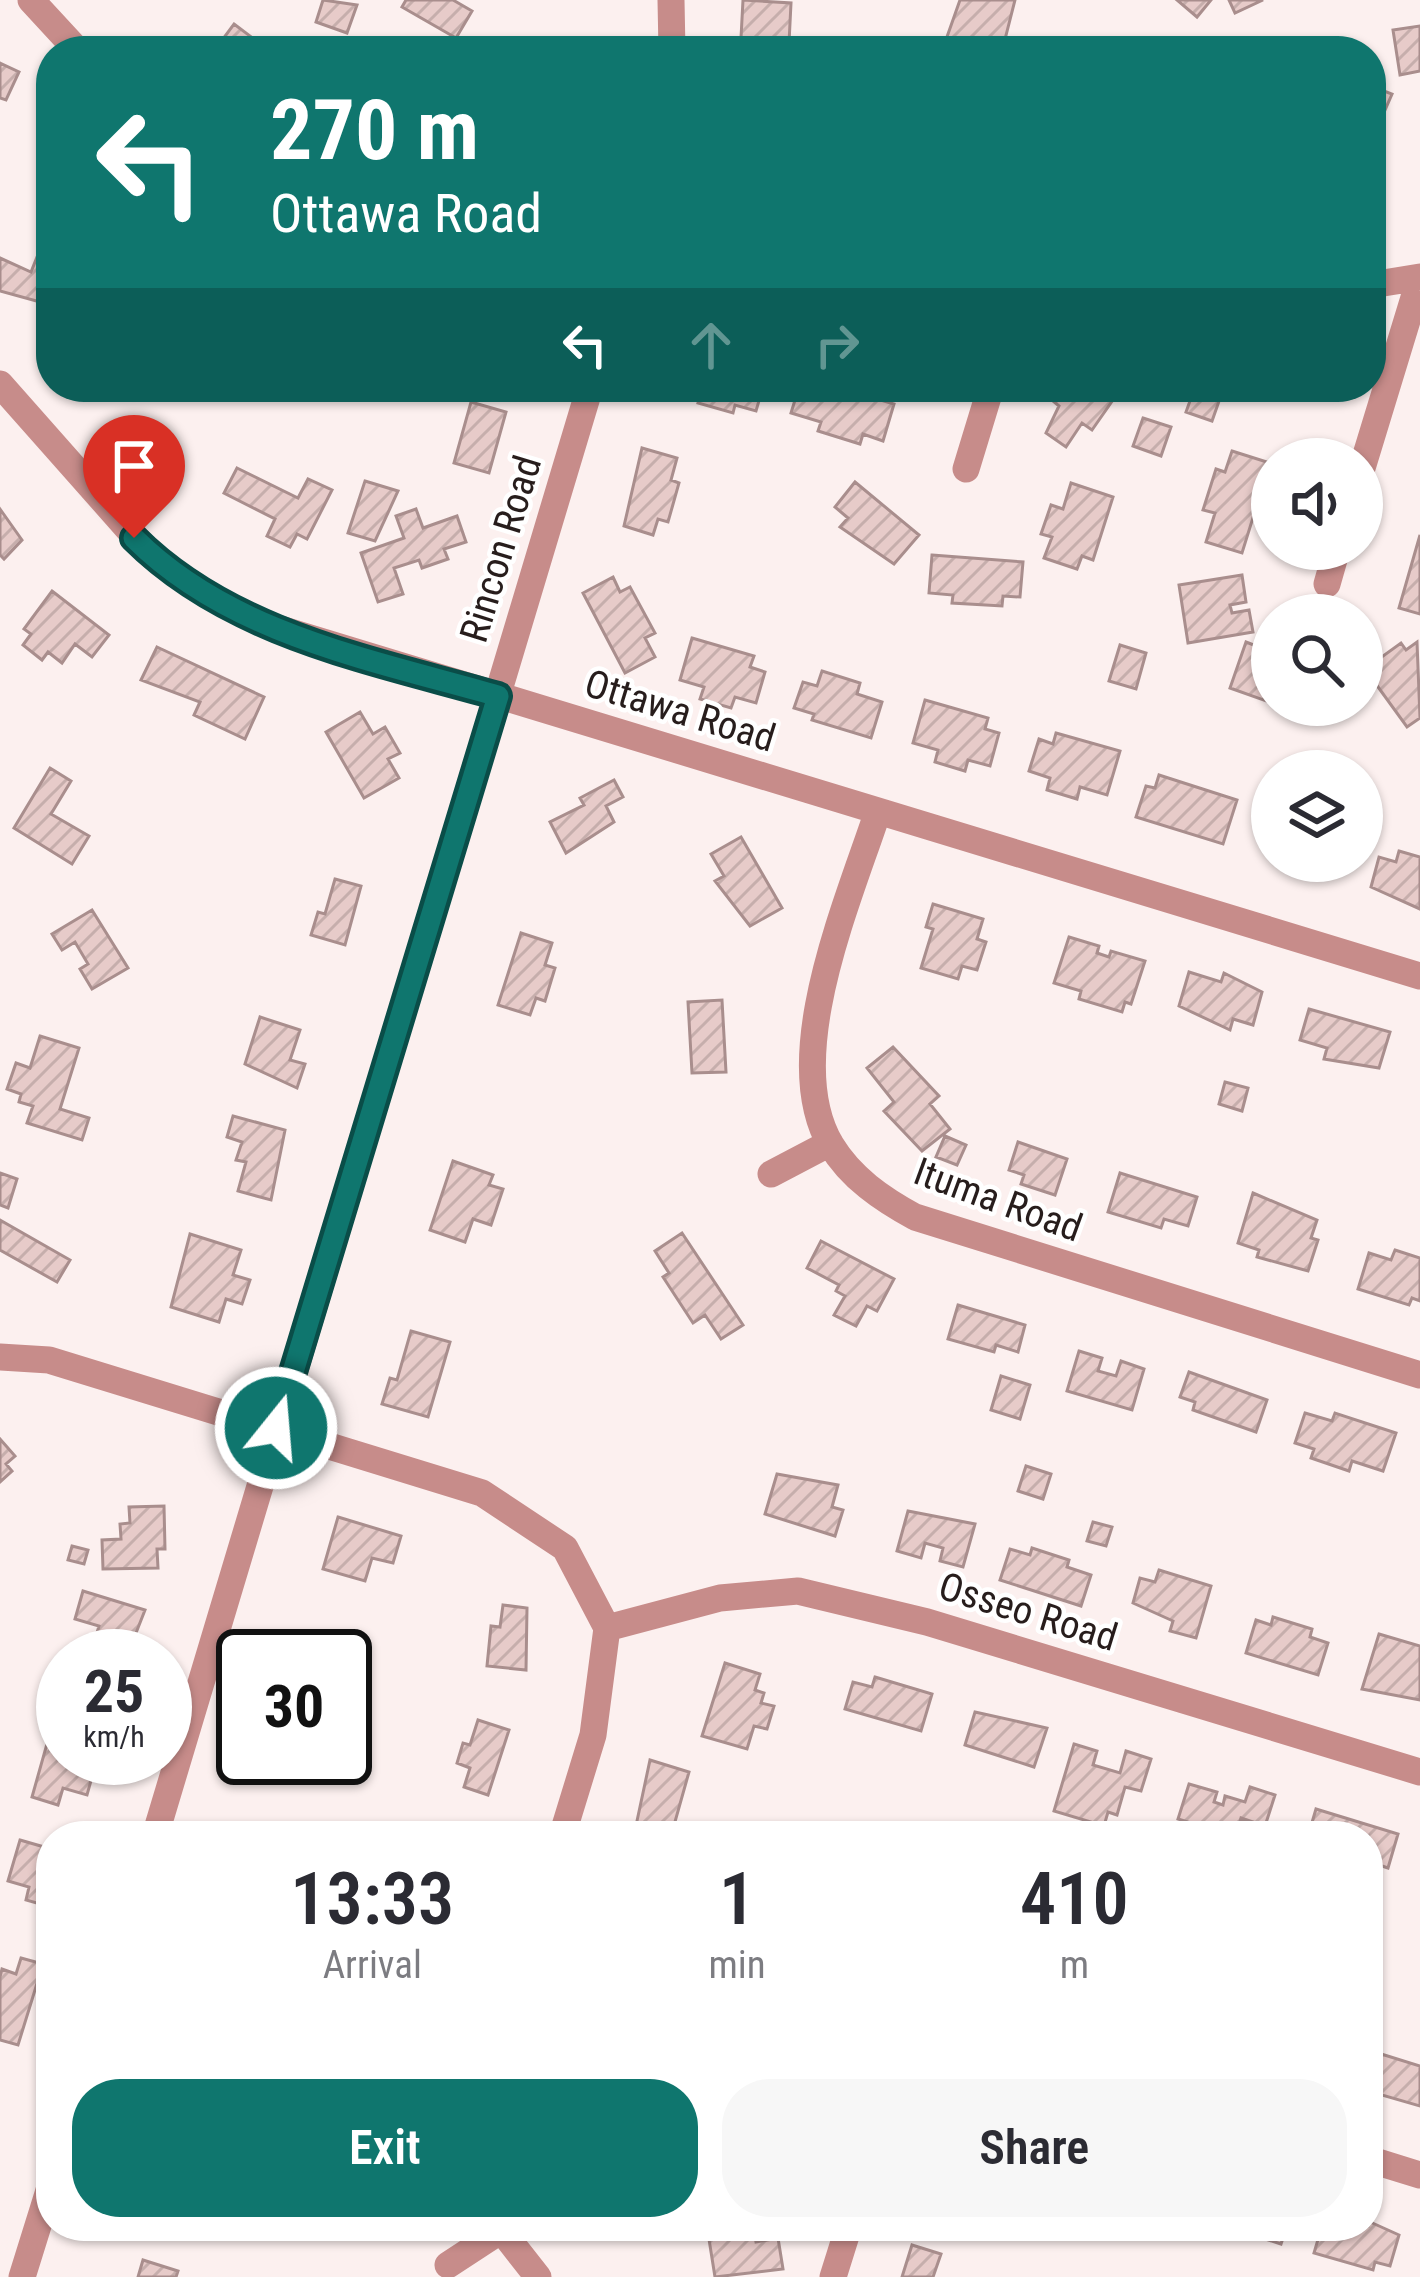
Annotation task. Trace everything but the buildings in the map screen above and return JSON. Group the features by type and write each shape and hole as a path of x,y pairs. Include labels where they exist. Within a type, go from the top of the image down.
{"street":[{"path":"31,0 64,36"},
{"path":"671,0 672,36"},
{"path":"1386,283 1420,277 1386,389"},
{"name":"Ottawa Road","path":"0,384 114,519 153,557 211,597 313,643 1420,976"},
{"name":"Rincon Road","path":"159,1821 586,402"},
{"path":"967,469 987,402"},
{"path":"1371,438 1382,402"},
{"path":"1327,584 1331,570"},
{"name":"Ituma Road","path":"878,811 819,1007 812,1077 830,1144 876,1195 915,1217 1420,1375"},
{"path":"771,1174 830,1144"},
{"path":"0,1357 50,1360 482,1492 566,1549 607,1628 593,1735 567,1821"},
{"name":"Osseo Road","path":"607,1628 720,1598 798,1591 927,1622 1420,1772"},
{"path":"1383,2164 1420,2175"},
{"path":"22,2277 36,2232"},
{"path":"448,2265 481,2241"},
{"path":"509,2241 538,2277"},
{"path":"833,2277 844,2241"}],"route":[{"path":"134,538 211,597 267,625 313,643 498,696 276,1428"}]}
